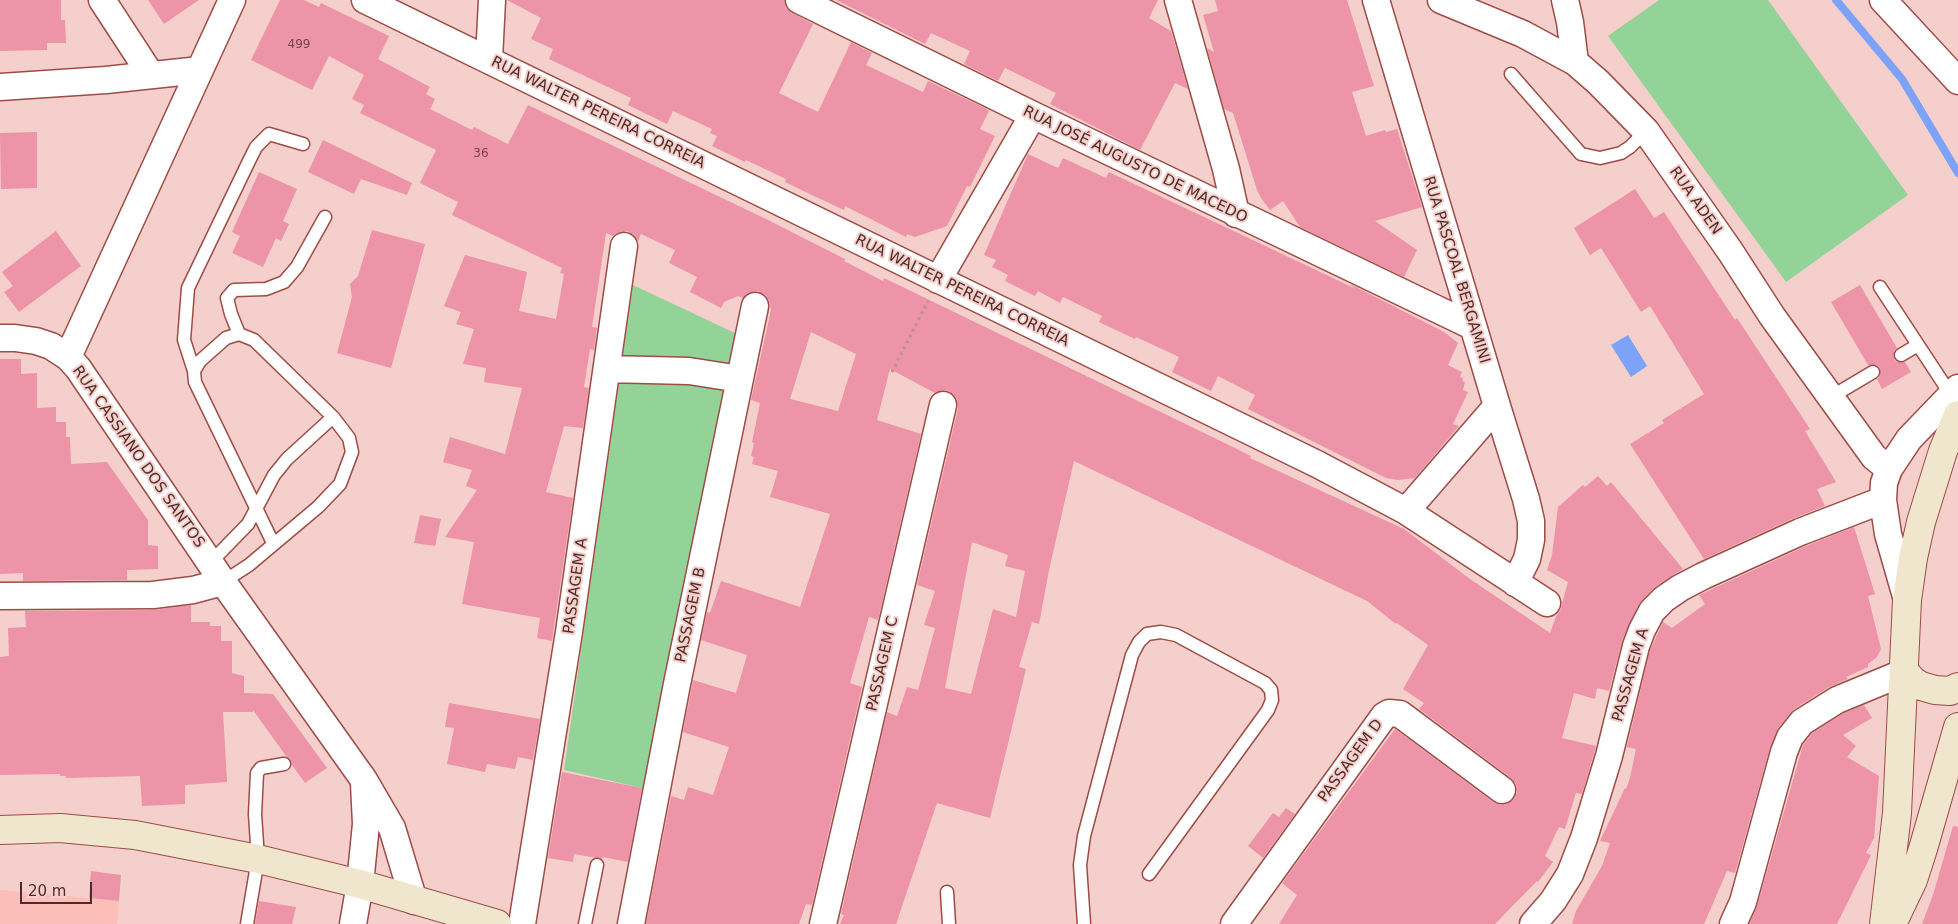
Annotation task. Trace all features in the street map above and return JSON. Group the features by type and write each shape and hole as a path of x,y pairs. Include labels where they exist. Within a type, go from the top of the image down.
{"main road":[{"path":"1884,924 1897,813 1907,600 1920,522 1943,451 1956,399"},
{"path":"1905,672 1913,681 1921,686 1935,690 1950,691 1958,687"},
{"path":"1892,924 1913,880 1956,741"},
{"path":"0,830 60,828 135,835 258,859 360,884 497,924"}],"street":[{"path":"102,0 151,75"},
{"name":"RUA CASSIANO DOS SANTOS","path":"232,0 68,357 78,368 217,573 364,780 392,828 414,900"},
{"name":"RUA WALTER PEREIRA CORREIA","path":"365,0 1317,464 1406,511 1547,603"},
{"path":"489,59 492,0"},
{"name":"RUA JOSÉ AUGUSTO DE MACEDO","path":"799,0 1033,116 1472,326"},
{"path":"1178,0 1226,169 1236,214"},
{"name":"RUA PASCOAL BERGAMINI","path":"1376,0 1472,326 1526,499 1531,521 1530,540 1527,559 1515,583"},
{"name":"RUA ADEN","path":"1441,0 1523,34 1575,62 1598,82 1646,131 1730,251 1772,316 1874,458 1889,469"},
{"path":"1565,0 1575,62"},
{"path":"1884,0 1958,81"},
{"path":"0,87 200,70"},
{"path":"938,280 1033,116"},
{"name":"PASSAGEM A","path":"522,924 570,632 624,246"},
{"name":"PASSAGEM B","path":"631,924 677,684 755,306"},
{"path":"0,338 36,341 51,346 68,357"},
{"path":"607,369 689,371 740,379"},
{"path":"1907,600 1888,534 1883,500 1884,483 1889,469 1908,439 1956,399"},
{"name":"PASSAGEM C","path":"823,924 943,405"},
{"path":"1406,511 1497,406"},
{"name":"PASSAGEM A","path":"1537,923 1570,874 1584,838 1609,756 1636,646 1652,612 1664,599 1680,588 1710,573 1800,532 1883,500"},
{"path":"0,596 154,595 217,573"},
{"path":"1733,924 1743,902 1784,752 1790,737 1802,722 1837,700 1905,672"},
{"name":"PASSAGEM D","path":"1234,924 1384,716 1389,713 1400,714 1502,790"},
{"path":"353,924 360,884 366,824 364,780"}],"lane":[{"path":"1511,74 1581,154 1600,158 1621,153 1646,131"},
{"path":"273,543 195,382 194,371 184,340 188,288 256,147 269,134 303,144"},
{"path":"239,334 227,298 234,290 266,289 284,282 297,267 325,218"},
{"path":"1880,287 1956,399"},
{"path":"194,371 200,361 226,338 239,334 254,340 333,417 349,438 352,452 340,484 318,507 248,565 217,573"},
{"path":"1901,355 1918,345"},
{"path":"1831,397 1872,372"},
{"path":"217,573 257,509 274,475 287,459 333,417"},
{"path":"1084,924 1080,865 1084,836 1132,655 1139,642 1147,634 1161,632 1176,635 1265,683 1272,690 1272,700 1268,710 1149,874"},
{"path":"247,924 258,859 255,814 257,773 261,768 284,764"},
{"path":"585,924 597,865"},
{"path":"948,892 949,924"}],"path":[{"path":"892,372 938,280"}],"shaded area":[{"path":"0,890 119,901 117,924 0,924"}],"green space":[{"path":"1659,0 1768,0 1908,195 1786,282 1608,36"},
{"path":"633,285 739,335 651,790 564,770"}],"water":[{"path":"1628,335 1647,366 1631,377 1611,345"}],"building":[{"path":"0,0 61,0 61,20 65,20 66,43 47,43 47,50 0,51"},
{"path":"148,0 199,0 164,24"},
{"path":"280,0 304,0 319,7 321,3 389,36 378,59 430,87 426,94 435,99 430,109 472,130 474,127 508,144 528,105 766,219 845,259 844,261 883,281 884,278 1233,447 1251,456 1250,458 1404,529 1470,579 1550,633 1560,611 1568,582 1547,570 1552,555 1558,507 1583,485 1585,487 1598,476 1607,486 1611,482 1683,569 1655,587 1639,604 1622,641 1609,691 1597,688 1595,699 1574,693 1562,738 1596,746 1582,794 1576,793 1565,829 1559,827 1545,856 1553,862 1538,882 1495,924 1279,924 1297,895 1282,883 1395,729 1493,802 1500,805 1507,804 1514,799 1517,792 1516,784 1511,778 1419,709 1424,703 1403,689 1428,645 1396,624 1367,601 1074,461 1049,570 1039,624 1016,617 1032,622 1019,667 1026,669 990,818 937,803 896,924 840,924 844,915 841,914 887,712 897,716 907,687 918,690 935,628 924,625 935,591 917,585 958,408 957,400 953,394 946,390 935,393 890,369 877,420 921,434 878,620 869,617 850,683 862,687 812,905 806,904 799,924 646,924 671,796 684,800 688,787 713,795 729,747 683,732 693,680 736,693 747,655 701,640 707,612 710,613 721,581 800,607 830,514 770,497 778,471 752,464 754,457 751,456 754,443 752,442 760,403 751,400 771,310 769,301 765,295 758,291 751,292 743,298 738,296 724,302 721,308 690,292 697,277 669,263 675,250 641,234 638,241 634,235 627,231 619,232 613,236 606,233 592,327 597,328 594,350 590,349 584,387 589,388 583,428 564,426 546,492 573,498 552,641 537,638 540,618 462,604 474,542 445,537 477,490 466,486 472,470 443,462 450,437 505,454 522,388 484,382 486,368 463,364 474,329 456,324 461,312 444,306 465,255 527,272 519,311 556,319 564,274 560,273 562,268 452,215 458,202 420,183 436,150 360,113 364,105 352,99 364,75 329,56 312,90 251,60","holes":["811,332 856,354 838,411 790,399","972,542 1008,555 1005,566 1025,571 1016,617 993,609 971,694 945,688"]},
{"path":"507,0 784,0 786,8 792,13 813,24 779,93 818,112 851,42 872,53 866,65 923,92 928,81 985,108 989,111 980,129 995,136 970,187 967,186 947,226 915,237 907,234 906,237 845,206 844,210 785,182 786,179 712,146 717,136 710,133 712,129 673,111 667,124 628,105 631,98 549,59 553,49 531,39 541,18"},
{"path":"836,0 1158,0 1149,18 1171,31 1188,89 1175,83 1140,150 1050,104 1056,93 1005,68 998,81 964,64 970,51 931,33 925,44"},
{"path":"1215,0 1347,0 1374,86 1352,92 1366,136 1385,130 1386,132 1397,129 1422,207 1375,221 1417,250 1404,277 1300,227 1283,201 1270,210 1261,198 1233,113 1224,109 1207,48 1214,52 1203,15 1218,11"},
{"path":"37,132 37,188 1,189 0,133"},
{"path":"323,140 412,183 407,195 361,179 354,194 308,172"},
{"path":"1028,154 1058,168 1063,158 1106,178 1109,172 1354,288 1350,284 1444,332 1458,343 1448,365 1462,372 1460,377 1465,382 1463,390 1468,392 1453,424 1459,426 1415,478 1398,480 1386,478 1248,409 1255,395 1218,376 1211,391 1172,372 1179,357 1099,322 1102,316 1063,297 1060,303 1038,291 1035,296 1005,281 1008,275 992,267 996,260 984,255"},
{"path":"259,172 297,189 283,221 289,224 281,241 276,238 263,267 232,253 240,236 232,232"},
{"path":"1635,189 1654,218 1664,212 1735,320 1737,318 1810,429 1805,431 1836,482 1817,489 1825,506 1704,559 1630,444 1664,423 1662,420 1704,394 1650,306 1641,312 1601,248 1590,255 1574,228"},
{"path":"372,230 425,244 391,368 337,353 352,297 350,284 358,276"},
{"path":"56,231 81,266 19,312 4,292 13,286 2,272"},
{"path":"1860,285 1897,348 1894,351 1894,359 1897,362 1905,362 1911,372 1882,389 1877,379 1880,376 1880,368 1877,365 1868,365 1831,302"},
{"path":"0,359 21,359 21,374 37,373 37,408 56,407 56,422 66,422 66,437 70,437 71,464 107,462 148,520 148,545 158,546 158,569 127,570 127,580 23,581 23,573 0,574"},
{"path":"420,515 441,519 435,546 414,543"},
{"path":"1854,527 1875,594 1868,596 1881,649 1877,657 1868,664 1868,667 1846,677 1848,679 1829,687 1794,709 1778,728 1770,748 1735,873 1727,871 1704,924 1572,924 1576,911 1602,866 1610,843 1600,841 1630,778 1636,749 1627,747 1650,650 1663,622 1672,628 1705,604 1699,595 1806,546"},
{"path":"191,605 191,622 210,622 210,626 221,626 221,641 232,641 232,673 244,676 244,693 273,694 327,768 305,783 290,759 253,710 253,712 223,712 227,782 185,785 185,804 142,806 140,776 66,778 66,776 60,776 60,774 0,775 0,657 9,656 8,628 26,627 25,611 153,610"},
{"path":"449,703 540,719 533,760 518,757 515,769 487,764 485,772 447,764 454,728 445,727"},
{"path":"1864,705 1872,718 1843,735 1856,746 1847,757 1879,776 1874,838 1866,853 1871,855 1837,924 1749,924 1757,906 1803,745 1812,733 1844,713"},
{"path":"562,772 642,788 628,862 574,854 573,862 548,858"},
{"path":"1286,808 1295,814 1263,858 1248,846 1273,813 1279,817"},
{"path":"1953,826 1958,827 1958,924 1922,924 1933,895"},
{"path":"91,871 121,875 119,901 89,898"},
{"path":"259,901 296,907 292,924 255,924"}],"waterway":[{"path":"1836,0 1902,79 1958,173"}]}
